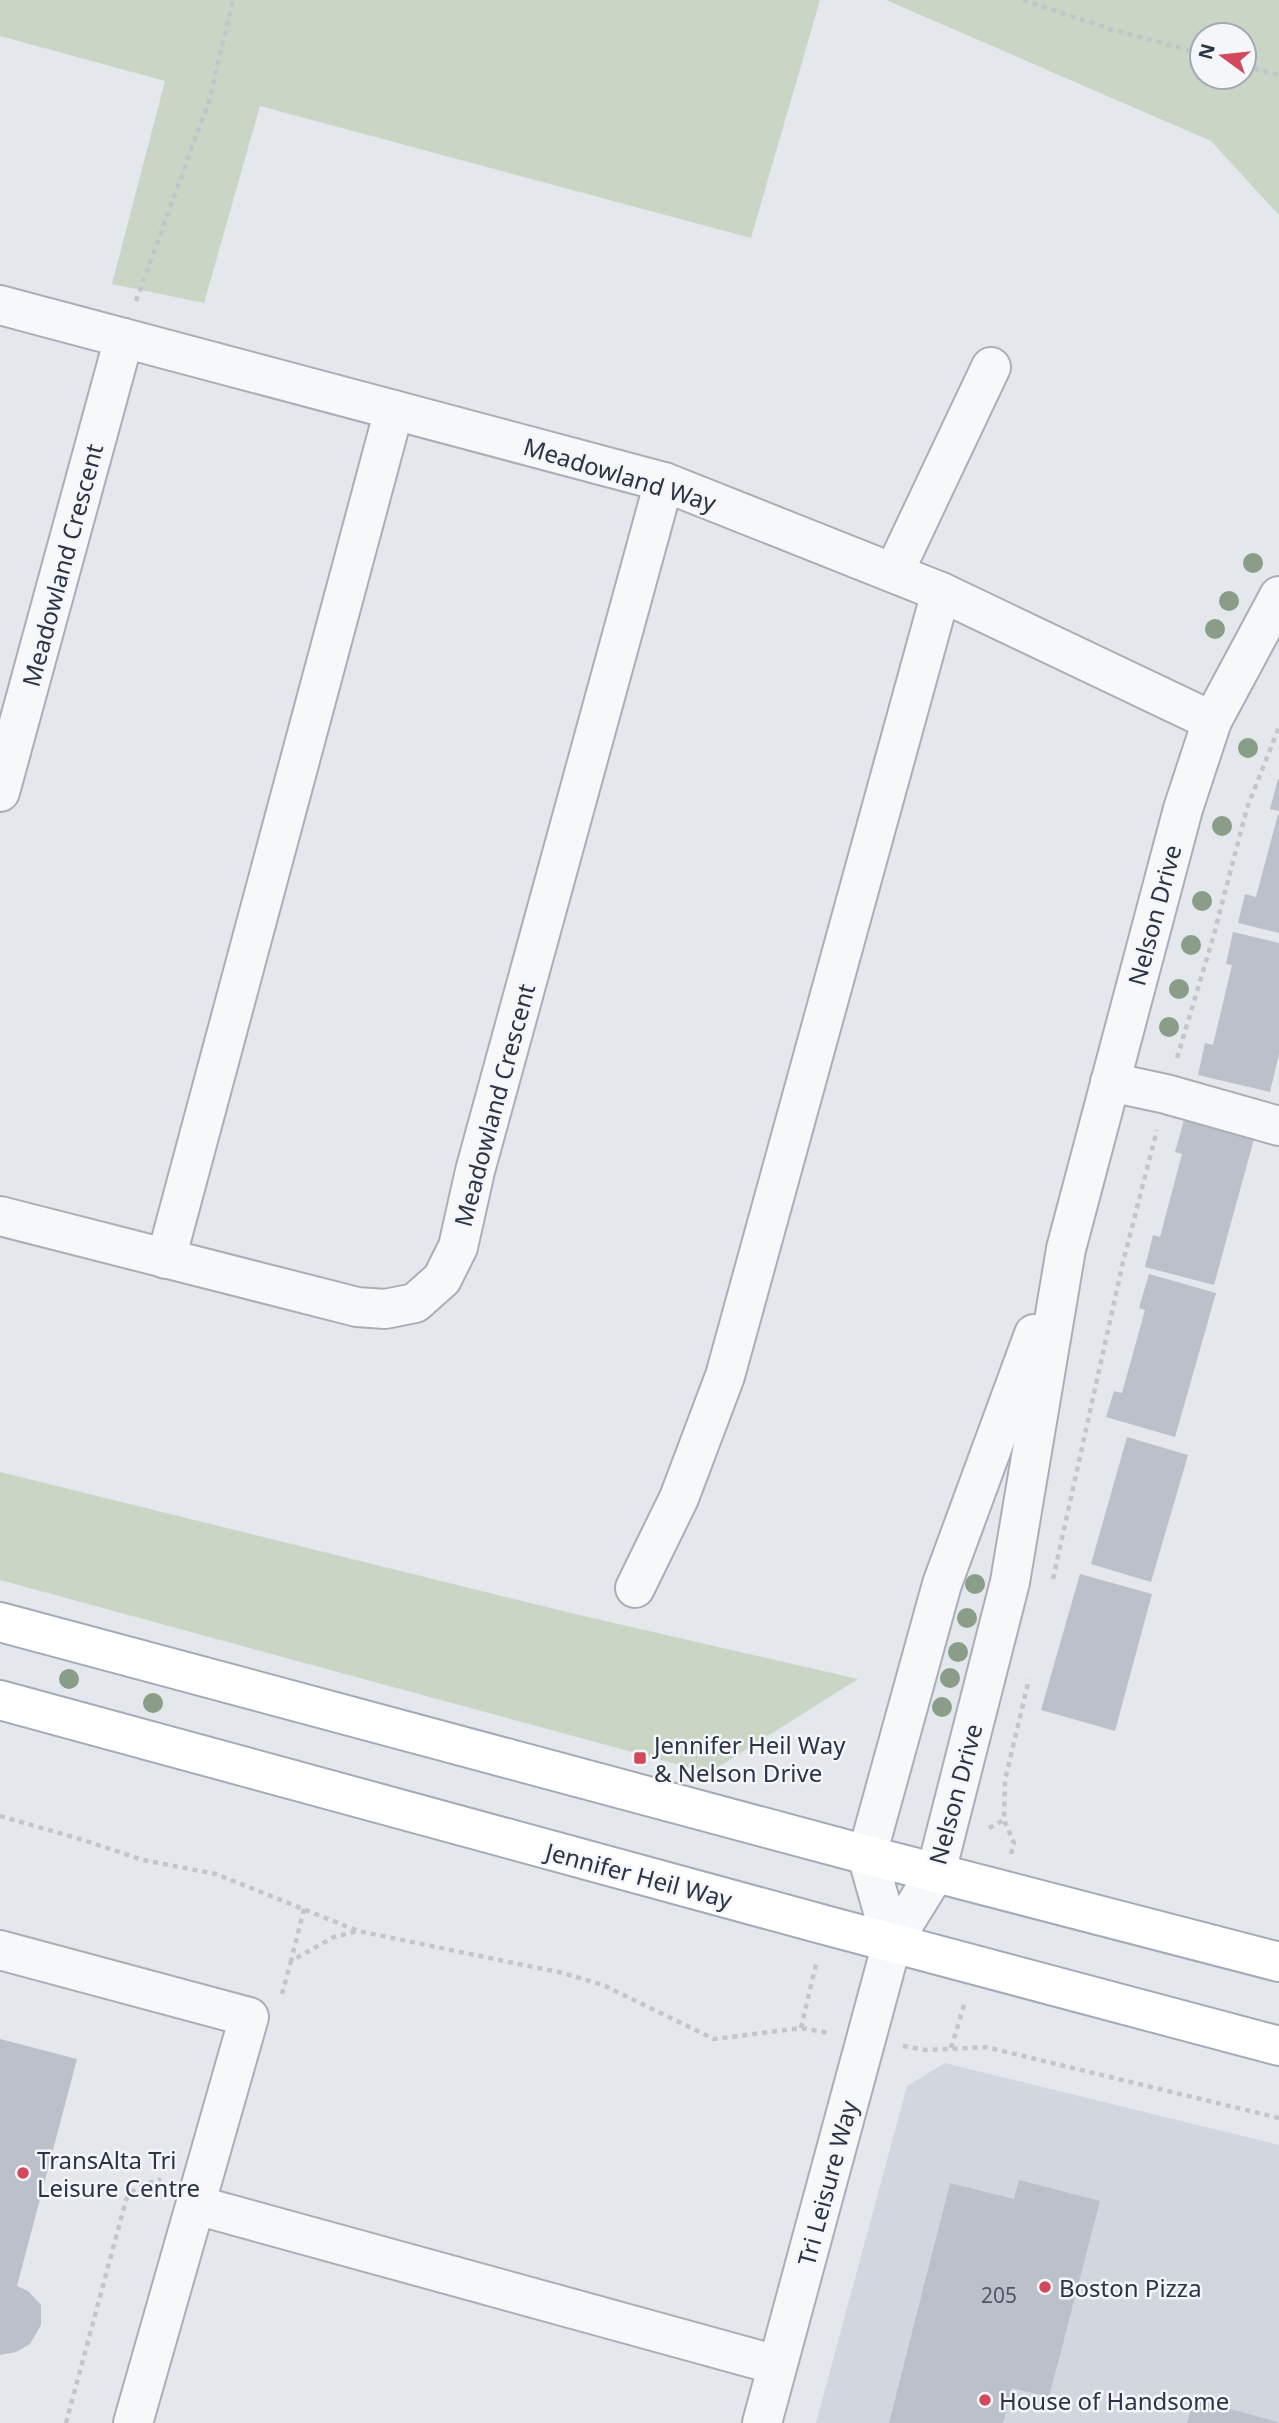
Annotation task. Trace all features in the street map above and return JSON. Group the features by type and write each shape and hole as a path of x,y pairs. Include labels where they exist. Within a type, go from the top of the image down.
{"main road":[{"path":"0,1622 867,1855 1279,1962"},
{"name":"Jennifer Heil Way","path":"0,1700 1279,2046"}],"street":[{"name":"Meadowland Way","path":"0,304 664,482 941,592 1212,721"},
{"name":"Meadowland Crescent","path":"0,792 124,338"},
{"path":"894,572 991,367"},
{"path":"166,1259 394,410"},
{"name":"Meadowland Crescent","path":"0,1216 358,1307 385,1309 415,1304 442,1279 457,1247 475,1171 664,482"},
{"path":"635,1588 679,1497 725,1376 941,592"},
{"name":"Nelson Drive","path":"892,1943 936,1872 1010,1582 1066,1249 1183,809 1212,721 1279,596"},
{"path":"1110,1082 1166,1094 1279,1126"},
{"name":"Nelson Drive","path":"867,1855 942,1584 1066,1249"},
{"path":"867,1855 892,1943"},
{"name":"Tri Leisure Way","path":"762,2423 892,1943"},
{"path":"0,1950 249,2017 133,2423"},
{"path":"196,2205 777,2365"}],"path":[{"path":"124,338 209,101 233,0"},
{"path":"1023,0 1110,29 1188,50"},
{"path":"1258,70 1279,75"},
{"path":"1051,1589 1123,1262 1166,1094 1213,938 1247,808 1279,727"},
{"path":"1014,1843 1004,1820 1004,1780 1029,1678"},
{"path":"0,1816 144,1860 216,1874 358,1931 563,1973 603,1985 714,2039 801,2028"},
{"path":"987,1829 1004,1820"},
{"path":"282,1996 304,1909"},
{"path":"291,1961 334,1937 358,1931"},
{"path":"926,2050 986,2046 1279,2118"},
{"path":"66,2423 130,2193 145,2185 208,2164"}],"shaded area":[{"path":"945,2063 1279,2145 1279,2423 816,2423 907,2086"}],"green space":[{"path":"0,0 820,0 751,238 260,106 204,303 112,284 165,81 0,36"},
{"path":"886,0 1279,0 1279,215 1211,141"},
{"path":"0,1472 575,1614 858,1679 709,1773 0,1580"}],"building":[{"path":"1279,779 1279,811 1270,809"},
{"path":"1278,814 1279,933 1238,923 1245,894 1256,897"},
{"path":"1233,932 1279,943 1279,1054 1270,1092 1198,1075 1205,1043 1213,1045 1232,965 1226,964"},
{"path":"1184,1120 1254,1139 1214,1285 1145,1267 1153,1235 1160,1237 1182,1154 1175,1152"},
{"path":"1149,1274 1216,1293 1175,1437 1106,1417 1114,1391 1122,1393 1145,1310 1139,1308"},
{"path":"1127,1437 1188,1455 1151,1582 1091,1564"},
{"path":"1080,1574 1152,1594 1115,1731 1041,1710"},
{"name":"TransAlta Tri Leisure Centre","path":"0,2039 77,2059 17,2286 28,2291 41,2305 41,2325 30,2344 16,2352 0,2355"},
{"path":"1019,2180 1100,2201 1049,2397 1012,2388 1003,2423 889,2423 950,2183 1014,2199"},
{"path":"1194,2399 1277,2422 1277,2423 1187,2423"}],"place":[{"name":"Jennifer Heil Way & Nelson Drive","path":"640,1758"},
{"name":"TransAlta Tri Leisure Centre","path":"23,2173"},
{"name":"Boston Pizza","path":"1045,2287"},
{"name":"House of Handsome","path":"985,2400"}]}
